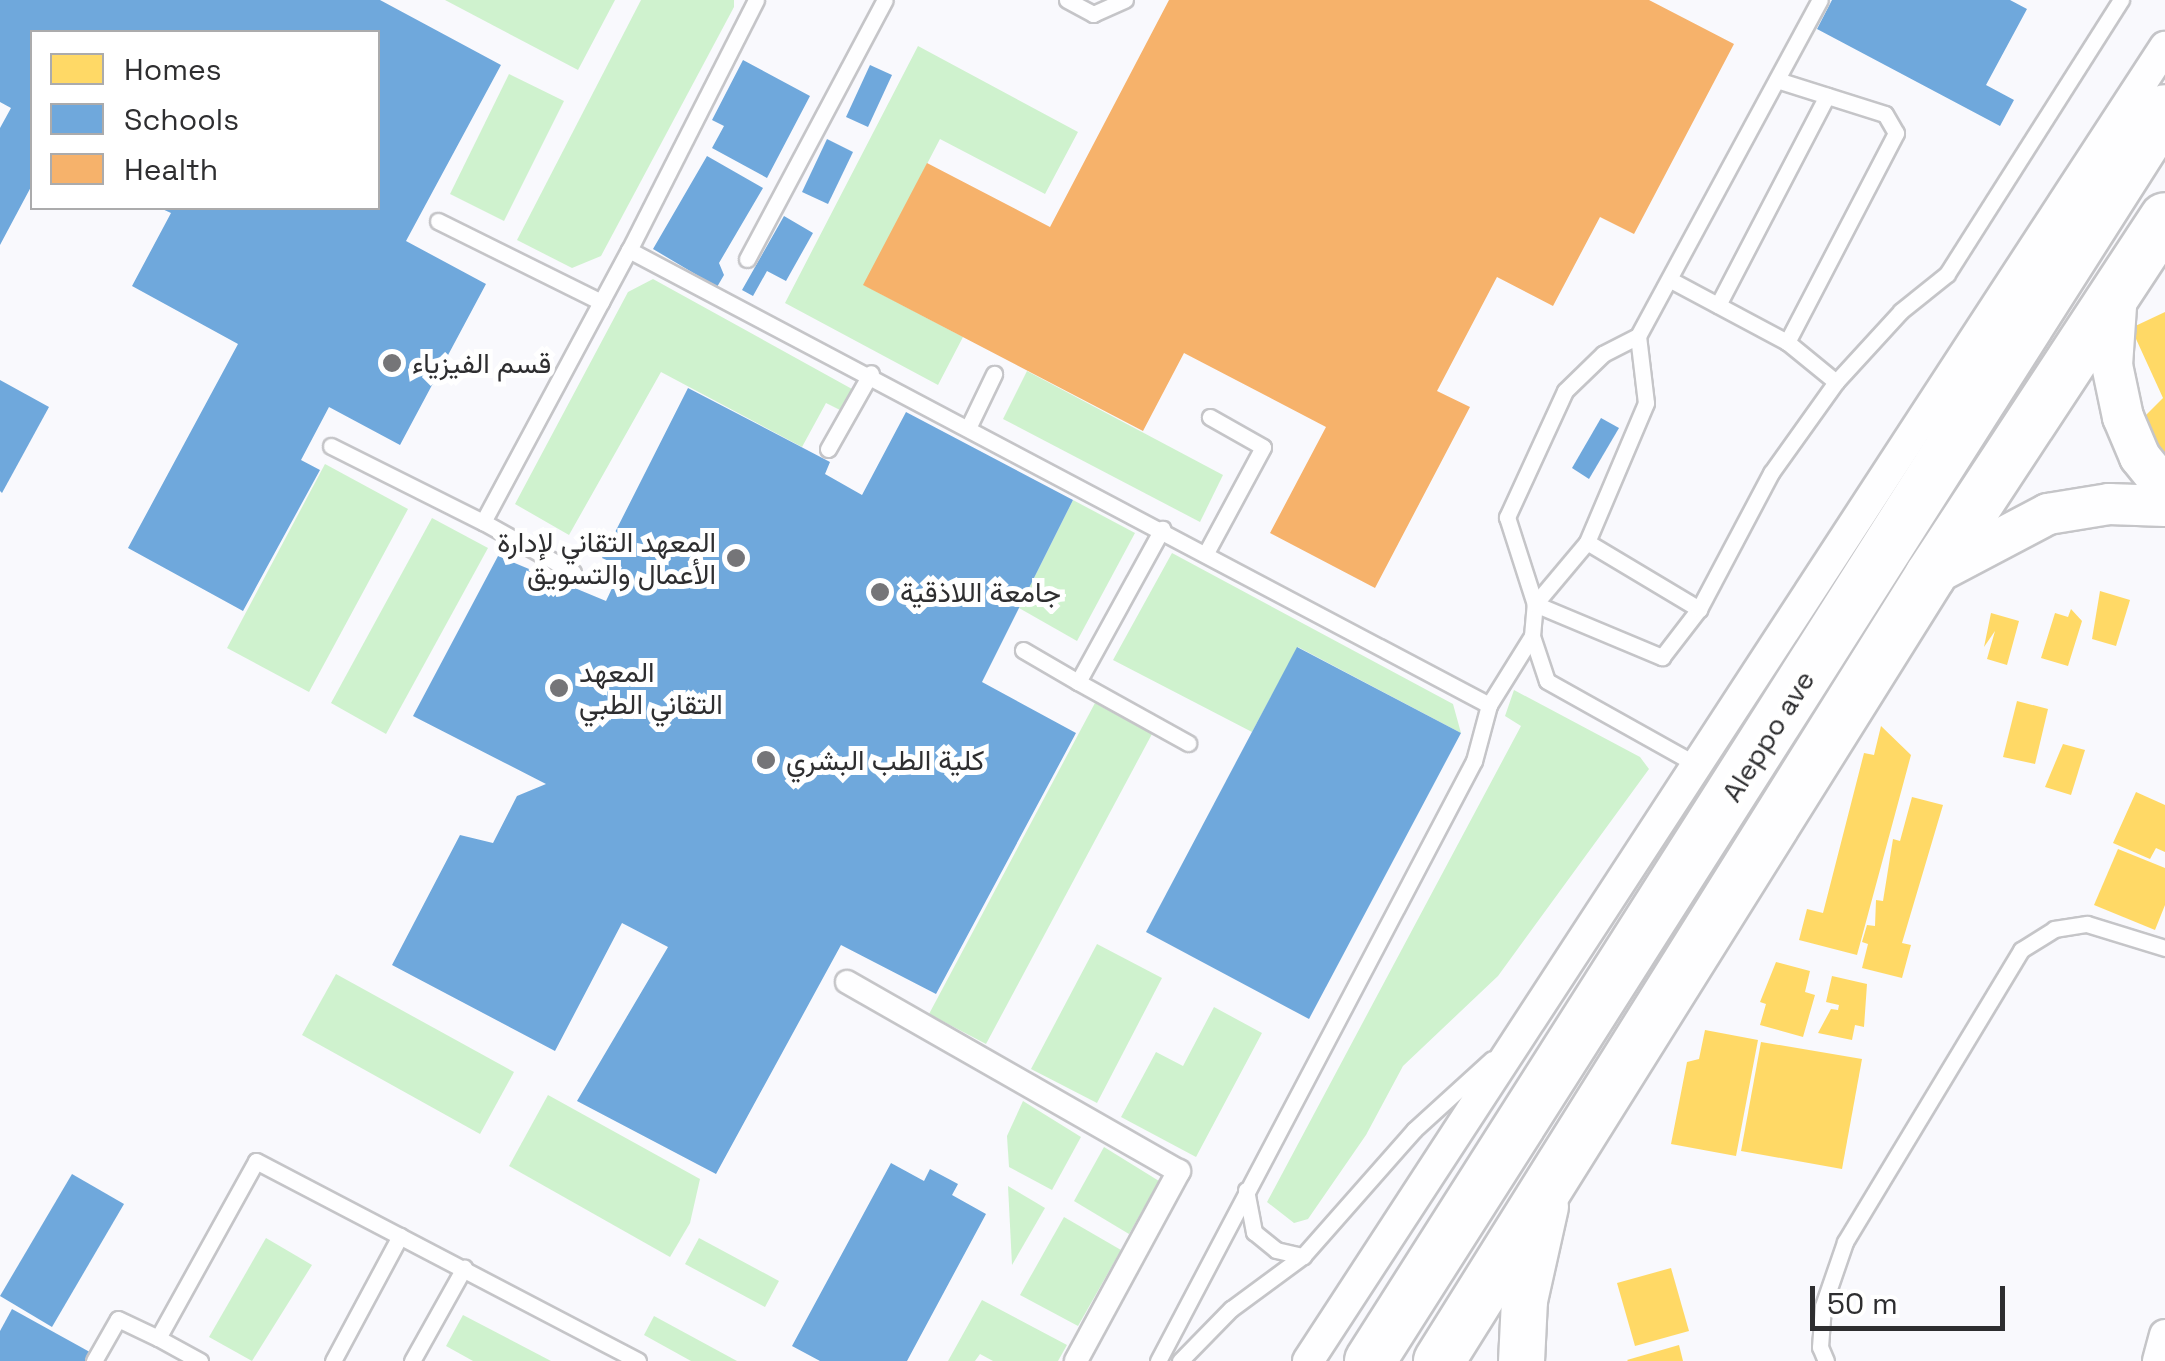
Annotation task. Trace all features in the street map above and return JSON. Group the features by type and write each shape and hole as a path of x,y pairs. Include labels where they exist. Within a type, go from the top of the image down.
{"main road":[{"name":"Aleppo ave","path":"1370,1361 2165,110"},
{"name":"Aleppo ave","path":"1439,1361 1551,1188 1930,576 2165,218"},
{"path":"1521,1361 1530,1262 1551,1188"}],"street":[{"path":"1308,1361 1694,763 2165,47"},
{"path":"2117,292 2112,365 2123,418 2140,457 2165,488"},
{"path":"1930,576 2048,514 2109,504 2165,506"},
{"path":"847,982 1179,1170 1076,1361"},
{"path":"2158,1361 2165,1335"}],"lane":[{"path":"482,522 629,250 756,0"},
{"path":"747,258 884,0"},
{"path":"1067,0 1093,14 1124,0"},
{"path":"1694,763 1547,682 1532,636 1535,604 1508,506 1565,391 1603,354 1638,336 1820,0"},
{"path":"1535,604 1662,657 1699,609 1771,473 1836,382 1901,311 1947,274 2121,0"},
{"path":"1777,80 1885,114 1896,134 1787,342"},
{"path":"1718,305 1827,96"},
{"path":"438,221 601,302"},
{"path":"629,250 870,373 1488,705"},
{"path":"1671,280 1787,342 1836,382"},
{"path":"1535,604 1587,542 1646,404 1638,336"},
{"path":"828,449 870,373"},
{"path":"969,426 994,374"},
{"path":"1206,553 1263,447 1210,418"},
{"path":"331,446 573,572"},
{"path":"1078,682 1162,530"},
{"path":"1587,542 1699,609"},
{"path":"1158,1361 1474,761 1488,705 1532,636"},
{"path":"1023,650 1188,743"},
{"path":"1826,1361 1820,1347 1823,1306 1845,1242 2021,950 2054,929 2087,924 2165,948"},
{"path":"1180,1361 1231,1309 1302,1256 1414,1130 1514,1039"},
{"path":"158,1338 256,1160 627,1358"},
{"path":"1246,1190 1254,1232 1276,1250 1302,1256"},
{"path":"333,1361 400,1236"},
{"path":"412,1361 464,1268"},
{"path":"94,1361 118,1319 200,1361"}],"green space":[{"path":"445,0 615,0 578,70"},
{"path":"641,0 734,0 734,7 601,256 572,268 517,240"},
{"path":"918,46 1078,132 1045,194 940,139 864,285 963,337 938,385 785,303"},
{"path":"509,74 564,101 504,221 450,194"},
{"path":"653,279 852,389 840,410 826,403 802,447 661,372 569,535 515,504 628,292"},
{"path":"1027,371 1223,475 1200,522 1003,419"},
{"path":"325,464 408,509 309,692 227,648"},
{"path":"1073,500 1135,533 1077,641 1019,608"},
{"path":"432,518 488,548 386,734 331,703"},
{"path":"1172,553 1453,704 1461,733 1298,647 1252,732 1113,660"},
{"path":"1514,690 1640,757 1649,769 1498,976 1403,1066 1366,1135 1308,1219 1294,1223 1267,1202 1521,726 1505,716"},
{"path":"1095,703 1152,734 986,1044 929,1014"},
{"path":"1097,944 1162,978 1097,1103 1031,1069"},
{"path":"336,974 514,1072 480,1134 302,1035"},
{"path":"1214,1007 1262,1033 1196,1157 1121,1117 1156,1052 1183,1066"},
{"path":"548,1095 700,1179 690,1223 670,1257 509,1166"},
{"path":"1023,1101 1081,1137 1052,1190 1009,1167 1007,1136"},
{"path":"1104,1147 1159,1181 1129,1234 1074,1201"},
{"path":"1008,1186 1045,1208 1012,1265"},
{"path":"1064,1217 1121,1250 1078,1326 1020,1295"},
{"path":"266,1238 312,1265 252,1361 209,1337"},
{"path":"699,1238 779,1281 765,1307 685,1264"},
{"path":"982,1300 1067,1345 1058,1361 993,1361 980,1354 975,1361 948,1361"},
{"path":"463,1315 551,1361 473,1361 446,1346"},
{"path":"654,1316 737,1361 691,1361 644,1335"}],"building: Homes":[{"path":"2165,312 2165,488 2127,434 2163,398 2131,328"},
{"path":"2100,591 2130,600 2116,646 2092,639"},
{"path":"2071,609 2082,621 2068,666 2041,658 2055,613 2068,617"},
{"path":"1991,613 2019,621 2007,665 1987,659 1995,631 1984,647"},
{"path":"2017,701 2048,709 2035,764 2003,757"},
{"path":"1881,726 1911,755 1857,955 1799,940 1807,909 1823,913 1864,753 1874,755"},
{"path":"2063,744 2085,750 2071,795 2045,787"},
{"path":"2136,792 2165,805 2165,852 2156,848 2150,859 2113,843"},
{"path":"1912,797 1943,805 1902,943 1911,945 1902,978 1862,968 1868,944 1862,942 1867,925 1875,926 1876,900 1883,901 1893,839 1900,841"},
{"path":"2118,849 2165,868 2165,905 2155,930 2094,905"},
{"path":"1776,962 1810,971 1805,992 1815,995 1803,1037 1760,1025 1766,1004 1760,1002"},
{"path":"1832,976 1867,984 1864,1027 1855,1025 1852,1040 1818,1033 1831,1009 1838,1010 1839,1005 1826,1002"},
{"path":"1705,1030 1758,1040 1736,1156 1671,1144 1687,1062 1699,1059"},
{"path":"1761,1042 1862,1059 1842,1169 1741,1151"},
{"path":"1671,1268 1689,1331 1635,1346 1617,1283"},
{"path":"1679,1345 1683,1361 1627,1360"}],"building: Schools":[{"path":"0,0 380,0 501,65 406,241 486,284 400,445 329,407 301,460 320,470 243,611 128,548 238,344 132,286 171,213 164,210 380,210 380,30 30,30 30,189 0,245 0,128 11,108 0,102"},
{"path":"1832,0 2010,0 2027,9 1986,85 2014,100 2000,126 1817,29"},
{"path":"743,60 810,96 767,178 712,148 724,126 712,120"},
{"path":"870,65 892,75 868,127 846,117"},
{"path":"827,139 853,152 828,204 802,192"},
{"path":"707,156 763,188 719,263 724,275 717,287 653,249"},
{"path":"784,216 813,233 786,281 767,271 753,296 742,290"},
{"path":"0,380 49,407 2,493 0,491"},
{"path":"688,388 830,462 825,474 862,495 906,412 1073,500 982,682 1076,733 936,994 841,945 716,1174 577,1101 668,947 622,923 555,1051 392,965 460,835 493,843 517,796 546,784 413,716 498,556 606,601 622,567 602,558"},
{"path":"1601,418 1619,428 1589,479 1572,468"},
{"path":"1297,647 1461,733 1309,1019 1146,932"},
{"path":"891,1163 924,1181 930,1169 958,1184 952,1195 986,1214 907,1361 820,1361 792,1346"},
{"path":"72,1174 124,1204 52,1327 0,1296"},
{"path":"12,1309 97,1356 94,1361 0,1361 0,1331"}],"building: Health":[{"path":"1169,0 1649,0 1734,44 1634,234 1600,217 1553,306 1497,277 1437,391 1470,407 1375,588 1270,533 1326,427 1184,353 1143,431 863,285 927,163 1050,227"}],"place":[{"name":"قسم الفيزياء","path":"392,363"},
{"name":"المعهد التقاني لإدارة الأعمال والتسويق","path":"736,558"},
{"name":"جامعة اللاذقية","path":"880,592"},
{"name":"المعهد التقاني الطبي","path":"559,688"},
{"name":"كلية الطب البشري","path":"766,760"}]}
